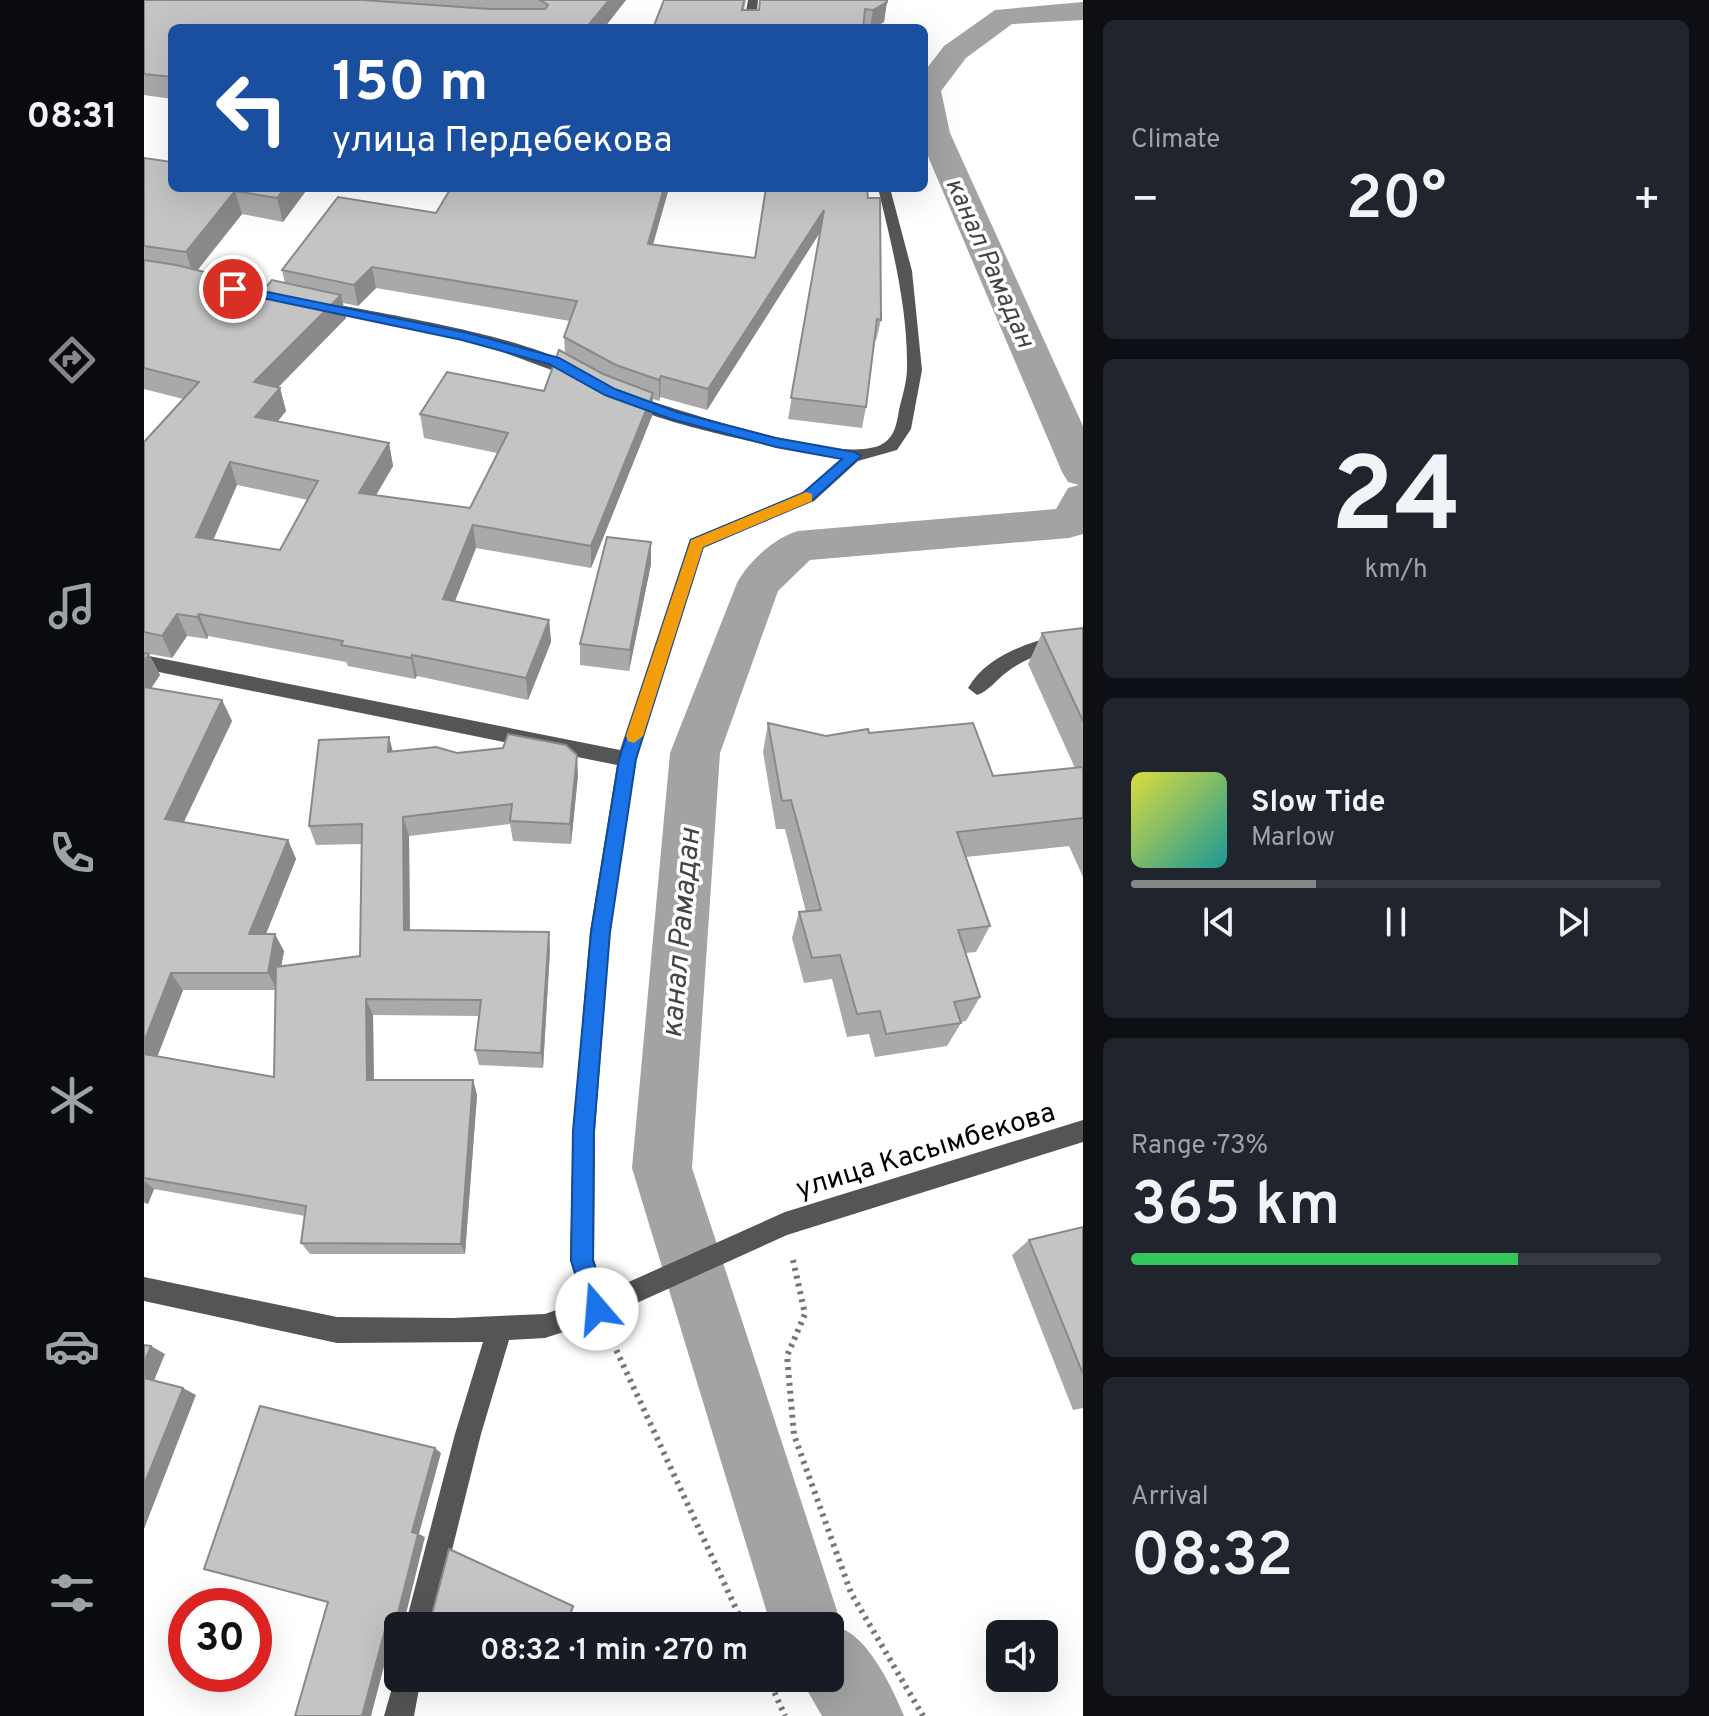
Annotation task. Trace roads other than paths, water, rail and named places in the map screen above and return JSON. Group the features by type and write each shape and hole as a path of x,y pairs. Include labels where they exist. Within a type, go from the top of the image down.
{"street":[{"path":"750,24 753,0"},
{"path":"309,303 464,336 554,361 603,388 676,416 776,442 854,456 871,454 891,446 903,429 915,370 905,271 885,192"},
{"path":"597,1309 582,1260 584,1131 600,932 627,759 696,543 808,497 854,456"},
{"path":"977,688 1000,664 1043,644 1083,637"},
{"path":"144,662 627,759"},
{"name":"улица Касымбекова","path":"144,1289 337,1330 545,1326 597,1309 785,1224 1083,1131"},
{"path":"423,1612 468,1434 500,1328"},
{"path":"399,1716 404,1692"}],"waterway":[{"name":"канал Рамадан","path":"928,87 955,52 1005,16 1083,11"},
{"name":"канал Рамадан","path":"928,105 934,133 1083,472"},
{"name":"канал Рамадан","path":"804,1612 662,1168 695,753 759,583 798,546 1069,523 1083,498"},
{"name":"канал Рамадан","path":"844,1682 866,1716"}]}
